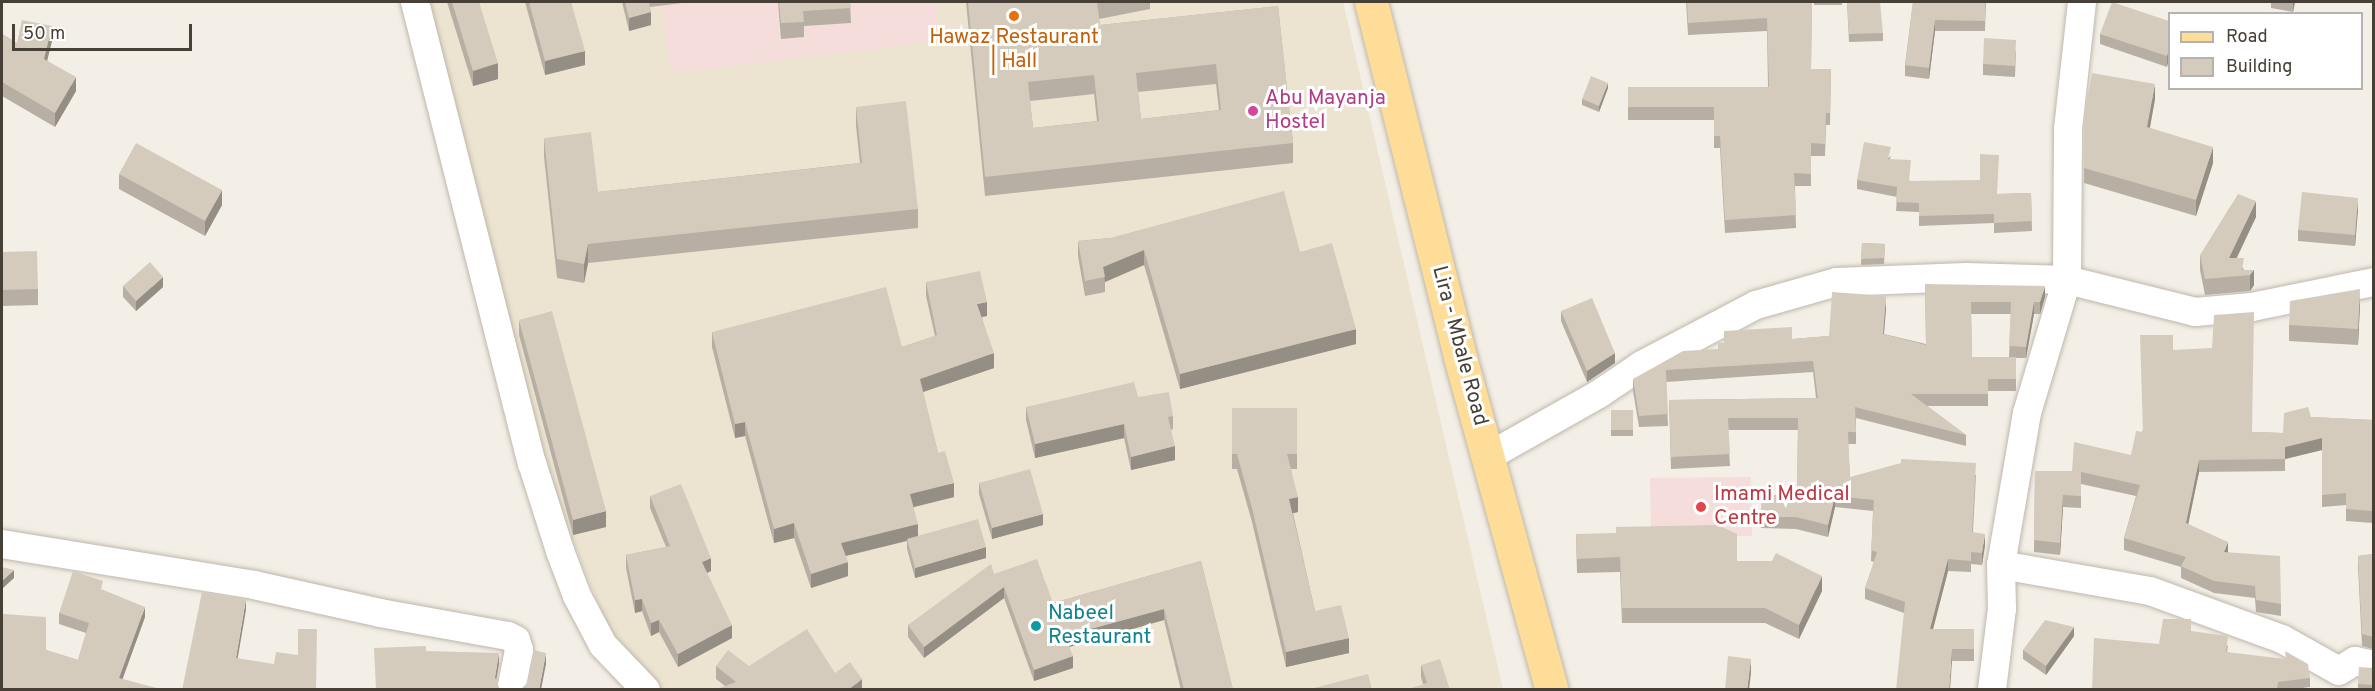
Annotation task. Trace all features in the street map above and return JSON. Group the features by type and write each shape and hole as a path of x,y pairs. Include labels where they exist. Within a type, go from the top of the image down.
{"main road":[{"name":"Lira - Mbale Road","path":"1371,2 1460,357 1552,690"}],"street":[{"path":"415,2 529,452 560,552 577,596 603,645 646,690"},
{"path":"1992,690 2002,609 2001,565 2026,413 2067,280 2068,129 2082,2"},
{"path":"1489,456 1581,405 1642,365 1756,305 1793,292 1837,282 1965,277 2067,280 2195,312 2252,307 2373,282"},
{"path":"2,544 254,585 380,613 508,636 516,640 519,650 510,690"},
{"path":"2001,565 2150,591 2282,639 2339,672 2355,661 2373,665"}],"shaded area":[{"path":"423,2 1343,2 1503,689 656,689 615,646 546,473 498,271"},
{"path":"662,2 936,2 940,41 671,73"},
{"name":"Imami Medical Centre","path":"1751,477 1752,536 1651,536 1650,478"}],"building":[{"path":"452,2 479,2 498,63 473,71"},
{"path":"529,2 571,2 585,51 545,61"},
{"path":"625,2 649,2 651,12 629,18"},
{"path":"779,2 850,2 851,8 803,11 804,22 781,23"},
{"name":"Abu Mayanja Hostel","path":"968,2 1097,2 1100,25 1278,6 1293,143 985,177","holes":["1216,64 1221,110 1141,119 1136,73","1094,75 1099,121 1033,128 1028,82"]},
{"path":"1687,2 1812,2 1811,69 1831,69 1830,113 1826,113 1825,144 1811,143 1811,174 1794,173 1796,215 1725,220 1720,136 1714,136 1714,107 1628,107 1628,87 1769,87 1767,18 1688,23"},
{"path":"1847,2 1880,2 1883,33 1849,34"},
{"path":"1913,2 1985,2 1985,21 1935,20 1929,68 1905,65"},
{"path":"2112,2 2168,21 2167,56 2100,34"},
{"path":"22,20 52,26 44,59 76,77 55,113 2,82 2,34 17,43"},
{"path":"1984,38 2016,40 2015,66 1983,64"},
{"path":"2092,73 2155,84 2147,127 2213,147 2196,200 2084,168 2084,116"},
{"path":"1591,76 1608,83 1599,106 1582,99"},
{"path":"906,101 918,209 588,244 584,264 557,259 544,138 591,132 598,192 862,163 856,107"},
{"path":"1864,142 1891,147 1888,159 1911,160 1909,181 1980,180 1980,154 1999,155 1997,194 2031,193 2032,221 1994,223 1994,214 1919,216 1919,203 1896,202 1897,187 1857,180"},
{"path":"136,143 222,190 205,221 119,174"},
{"path":"1284,191 1300,252 1332,243 1356,329 1180,374 1144,250 1103,267 1105,277 1085,281 1078,241 1110,238"},
{"path":"2302,192 2358,198 2355,235 2298,230"},
{"path":"2238,194 2256,201 2229,258 2244,258 2242,270 2254,270 2250,275 2205,279 2200,255"},
{"path":"1862,243 1885,244 1884,258 1861,259"},
{"path":"37,251 38,289 2,290 2,252"},
{"path":"150,262 163,277 136,301 123,286"},
{"path":"980,271 987,302 977,304 994,353 920,379 938,453 945,451 954,483 910,494 918,524 841,543 848,562 811,574 794,523 774,529 745,422 735,424 712,332 886,287 902,347 937,335 926,282"},
{"path":"1925,284 2045,286 2040,302 2034,302 2026,347 2009,346 2011,302 1971,302 1972,357 2016,357 2016,379 1988,379 1988,394 1911,394 1966,435 1855,407 1856,432 1848,432 1850,477 1901,463 1901,459 1976,463 1972,532 1985,534 1982,553 1971,552 1971,561 1948,559 1930,629 1974,629 1974,649 1952,649 1949,690 1896,690 1905,602 1865,588 1877,552 1871,550 1874,500 1835,496 1828,525 1796,517 1761,517 1762,495 1797,495 1798,418 1728,418 1730,454 1671,457 1669,400 1818,398 1813,361 1666,370 1668,414 1639,416 1633,379 1683,351 1718,349 1718,343 1724,343 1724,331 1792,327 1792,339 1829,336 1832,292 1886,296 1883,334 1926,345"},
{"path":"2360,289 2358,329 2289,325 2290,301"},
{"path":"1592,298 1615,353 1587,371 1561,311"},
{"path":"552,311 606,511 573,520 519,320"},
{"path":"2254,312 2252,432 2283,433 2284,413 2308,407 2311,417 2373,420 2373,511 2346,509 2346,493 2322,495 2322,438 2285,447 2285,459 2199,460 2186,523 2228,542 2224,552 2280,556 2281,604 2256,600 2255,586 2214,581 2181,566 2186,557 2124,538 2140,485 2081,472 2081,496 2063,495 2060,543 2034,540 2035,471 2072,471 2074,442 2131,455 2136,431 2143,432 2140,335 2173,335 2173,350 2212,348 2214,315"},
{"path":"1134,382 1138,397 1169,392 1173,416 1168,417 1175,446 1131,457 1124,424 1035,444 1026,407"},
{"path":"1232,408 1297,408 1297,454 1287,454 1298,497 1289,499 1315,611 1341,605 1349,638 1286,652 1252,508 1237,454 1232,454"},
{"path":"1611,410 1633,410 1633,430 1611,430"},
{"path":"1030,469 1043,514 992,528 979,483"},
{"path":"681,484 711,558 702,562 732,625 678,654 659,620 651,623 642,599 635,600 626,555 670,546 650,496"},
{"path":"978,519 986,547 915,568 907,539"},
{"path":"1718,525 1737,534 1737,561 1772,561 1776,553 1822,576 1799,625 1765,608 1622,608 1620,557 1577,559 1576,534 1616,533 1616,527"},
{"path":"2373,554 2373,637 2362,634 2358,556"},
{"path":"1037,559 1053,603 1201,561 1233,690 1184,690 1164,609 1065,636 1073,656 1034,670 1004,587 924,647 908,625 991,564 994,574"},
{"path":"2,567 14,570 2,581"},
{"path":"73,571 103,581 101,589 145,607 119,678 164,690 2,690 3,614 46,617 46,650 78,660 89,623 59,613"},
{"path":"202,592 246,599 236,658 274,664 276,652 298,655 298,629 317,629 316,690 182,690"},
{"path":"2163,619 2191,619 2191,631 2228,636 2226,652 2286,659 2285,651 2308,664 2310,678 2278,682 2277,690 2092,690 2094,638 2159,644"},
{"path":"2045,620 2074,627 2046,666 2023,650"},
{"path":"807,629 835,673 850,662 862,679 848,690 714,690 736,682 716,666 728,650 749,666"},
{"path":"426,646 426,651 499,653 495,677 500,690 376,690 374,648"},
{"path":"534,650 546,653 539,690 520,690 527,683"},
{"path":"1728,656 1751,659 1747,690 1725,690"},
{"path":"1440,659 1450,690 1405,690 1427,683 1421,665"},
{"path":"2359,667 2373,668 2373,685 2358,684"},
{"path":"1368,674 1372,690 1306,690"}],"place":[{"name":"Hawaz Restaurant | Hall","path":"1014,16"},
{"name":"Abu Mayanja Hostel","path":"1253,111"},
{"name":"Imami Medical Centre","path":"1701,507"},
{"name":"Nabeel Restaurant","path":"1036,626"}]}
